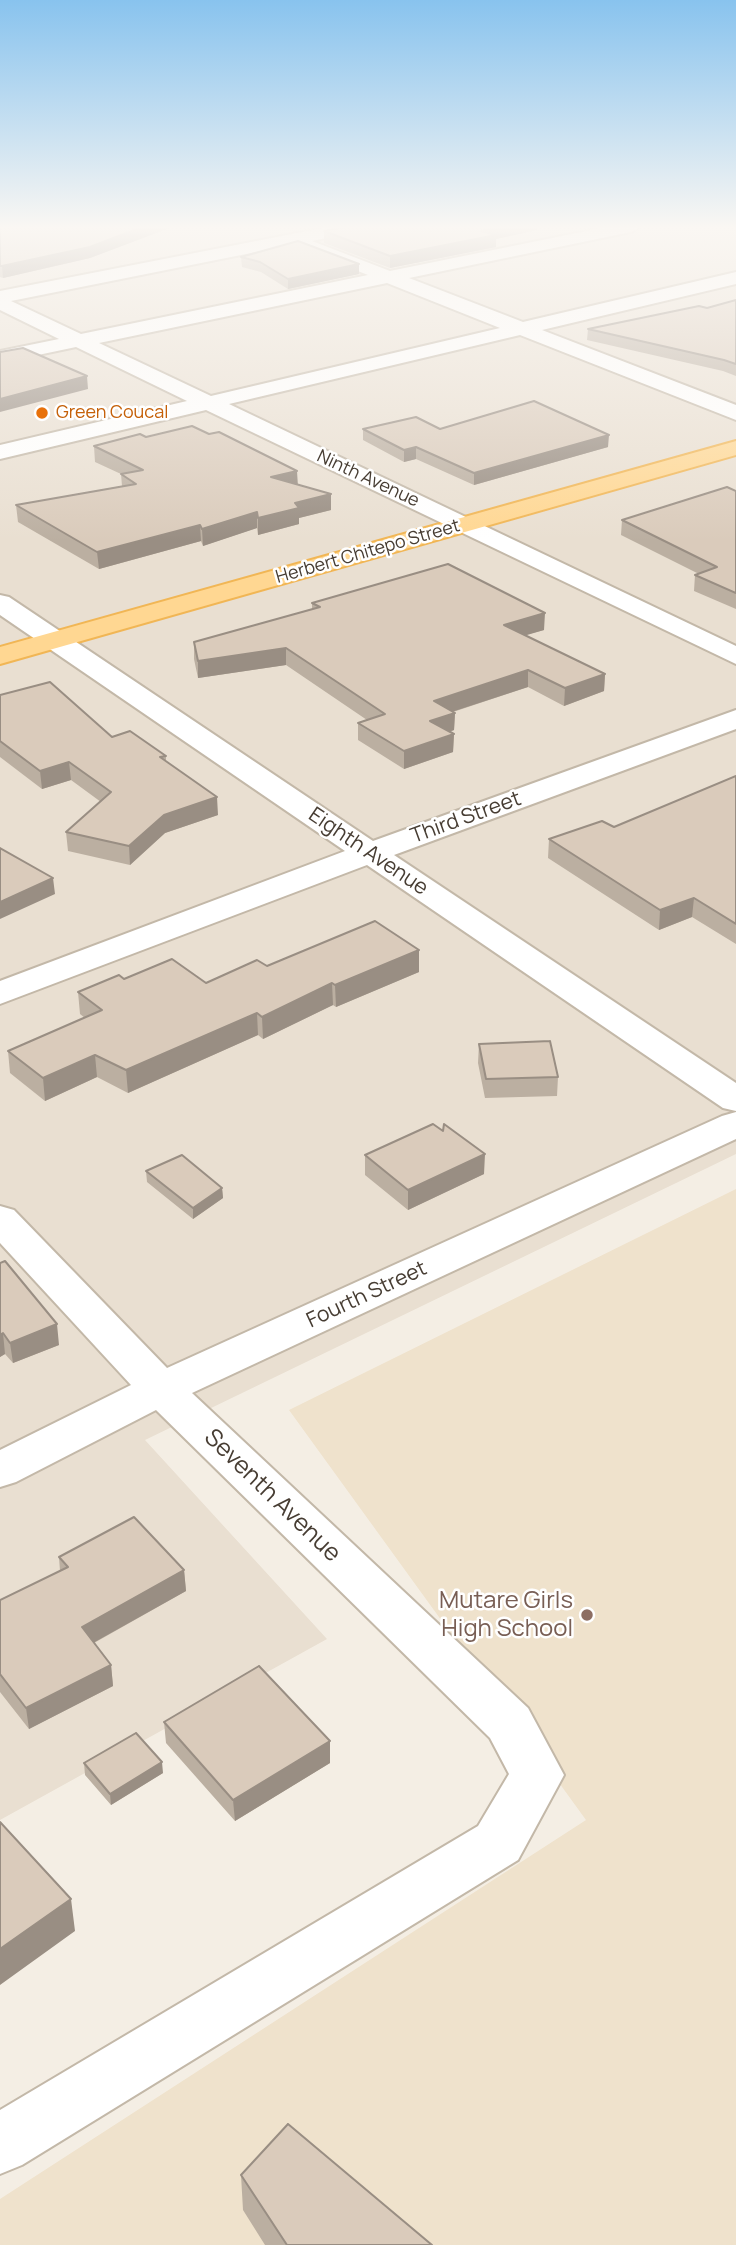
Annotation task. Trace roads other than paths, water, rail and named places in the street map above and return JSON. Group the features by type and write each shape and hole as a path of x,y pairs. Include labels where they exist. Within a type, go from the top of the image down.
{"main road":[{"name":"Herbert Chitepo Street","path":"0,656 736,448"}],"street":[{"name":"Ninth Avenue","path":"59,332 736,656"},
{"path":"0,357 124,332"},
{"path":"0,452 505,332"},
{"path":"531,332 736,413"},
{"name":"Eighth Avenue","path":"0,603 736,1100"},
{"name":"Third Street","path":"0,993 369,853 736,719"},
{"name":"Fourth Street","path":"0,1470 161,1390 736,1125"},
{"name":"Seventh Avenue","path":"0,1219 161,1390 509,1723 537,1775 498,1843 0,2144"}],"place":[{"name":"Green Coucal","path":"42,413"},
{"name":"Mutare Girls High School","path":"587,1615"}]}
